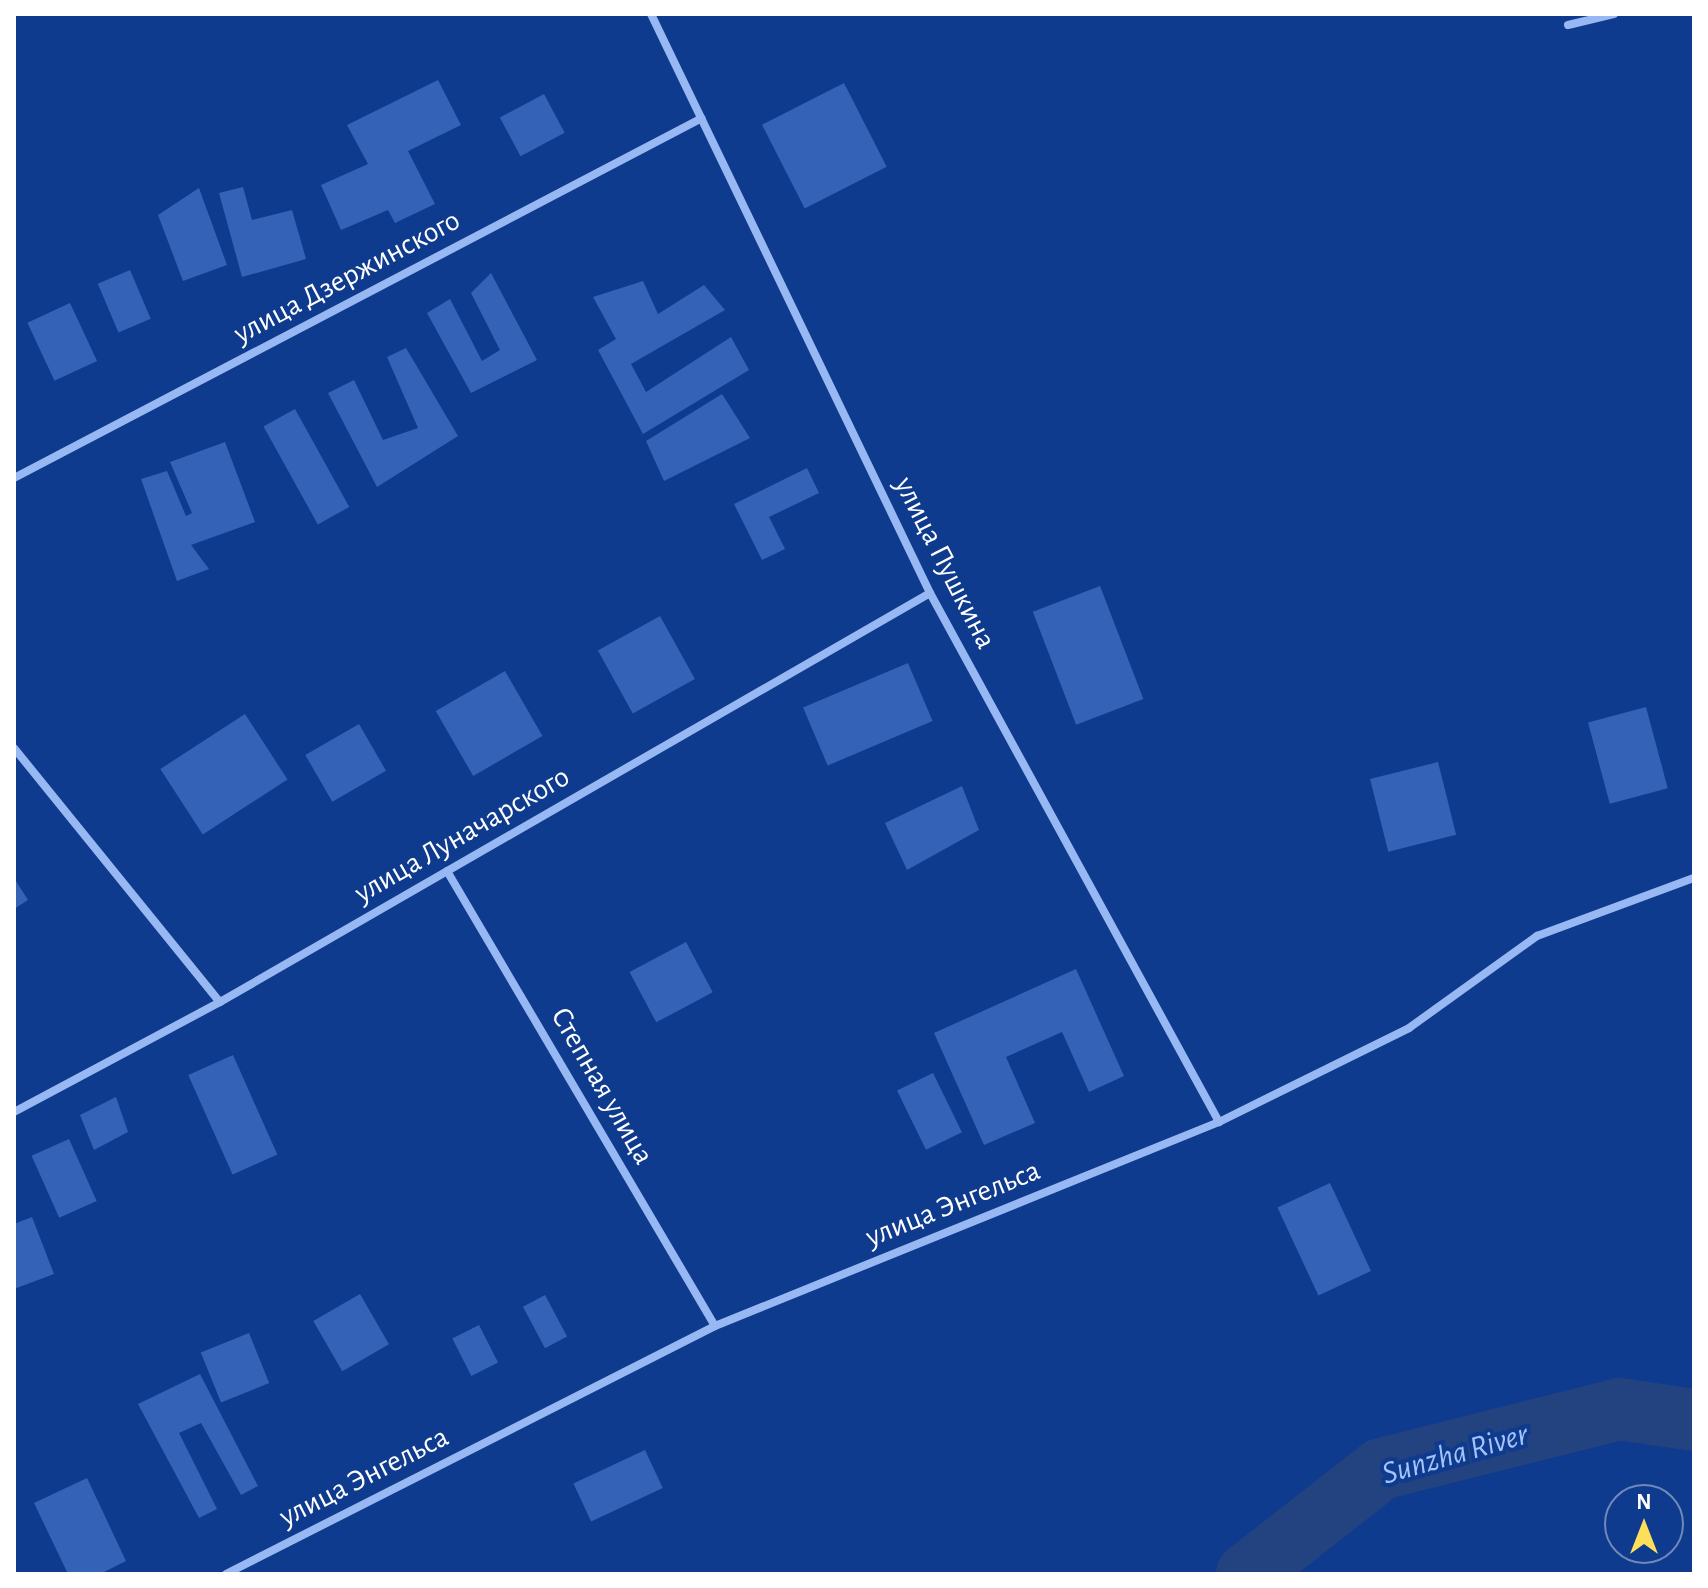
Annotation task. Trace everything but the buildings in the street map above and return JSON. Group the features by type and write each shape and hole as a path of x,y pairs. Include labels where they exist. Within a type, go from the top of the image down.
{"street":[{"name":"улица Пушкина","path":"651,14 930,593 1219,1122"},
{"path":"1568,25 1614,14"},
{"name":"улица Дзержинского","path":"14,478 702,118"},
{"name":"улица Луначарского","path":"14,1112 220,1002 930,593"},
{"path":"14,748 220,1002"},
{"name":"Степная улица","path":"447,871 715,1326"},
{"name":"улица Энгельса","path":"226,1574 715,1326 1219,1122 1409,1028 1537,936 1694,878"}],"waterway":[{"name":"Sunzha River","path":"1247,1574 1381,1469 1619,1409 1694,1420"}]}
